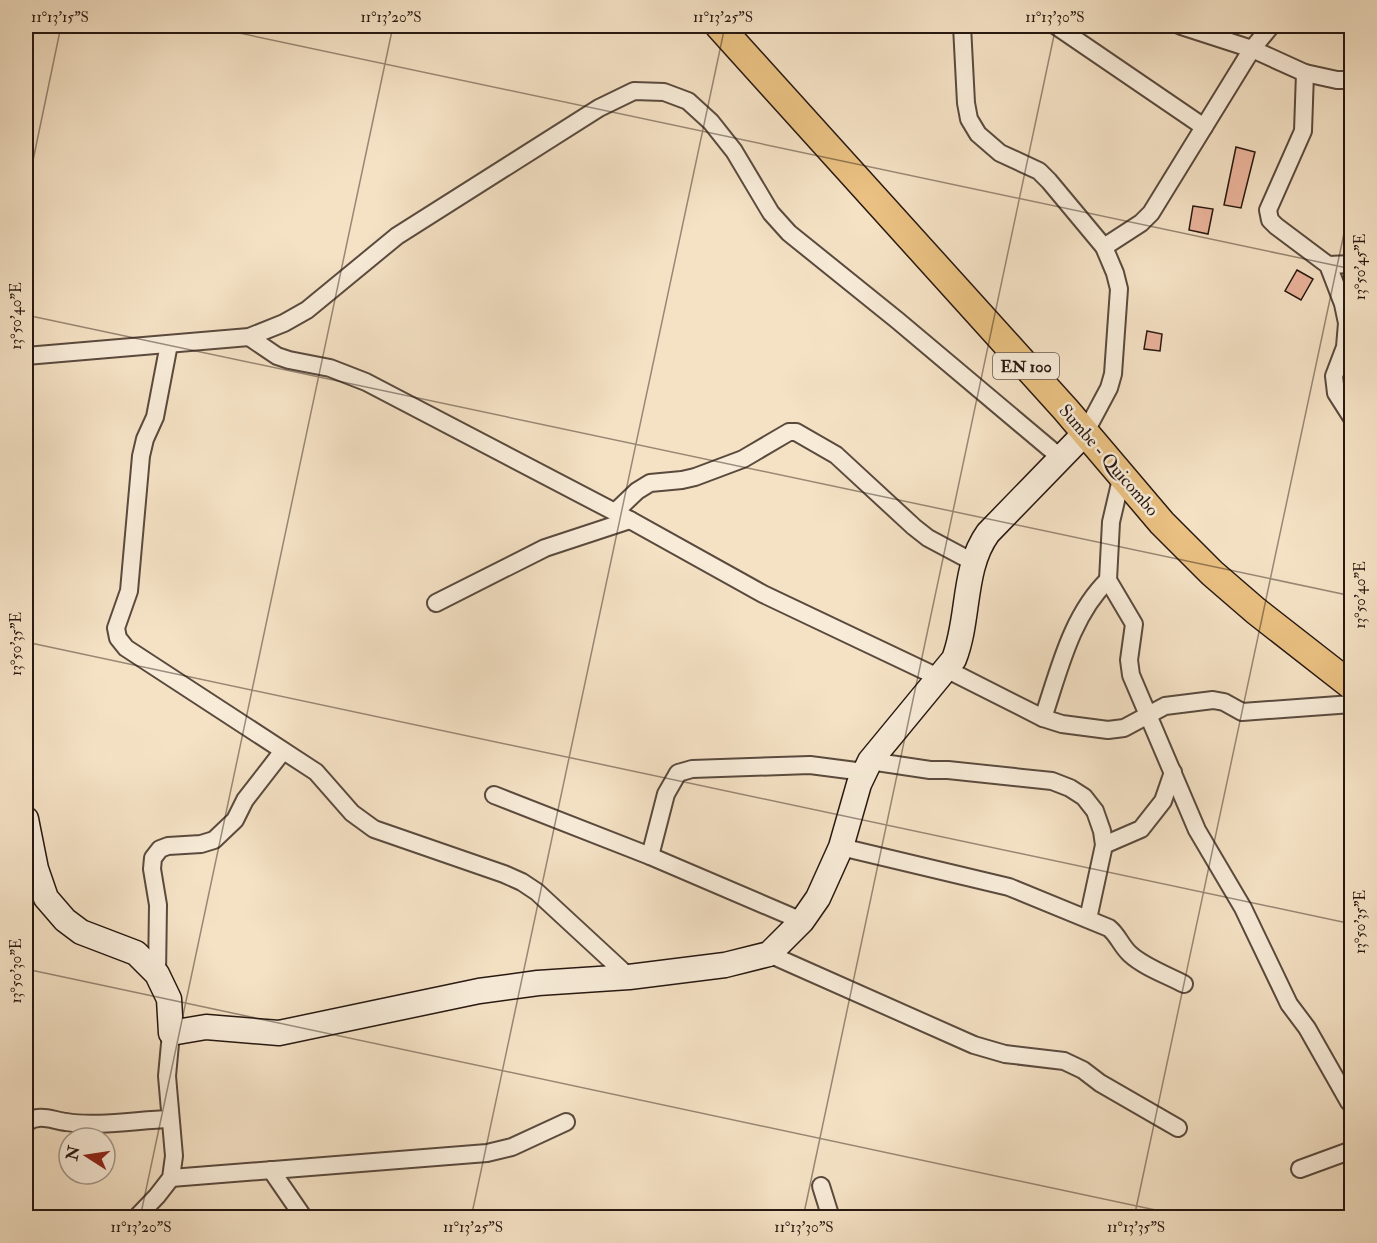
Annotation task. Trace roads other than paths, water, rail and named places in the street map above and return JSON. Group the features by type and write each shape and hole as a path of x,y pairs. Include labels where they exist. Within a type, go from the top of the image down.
{"main road":[{"name":"Sumbe - Quicombo","path":"718,26 1122,475 1162,523 1212,573 1256,611 1352,686"}],"street":[{"path":"171,1033 206,1027 279,1033 478,991 538,983 629,977 725,964 769,954 802,921 818,898 841,847 867,766 954,659 962,640 973,562 978,547 988,533 1084,433 1109,388 1113,374 1119,289 1115,273 1104,248 1049,181 1039,171 1000,153 978,134 969,119 966,103 962,26"},
{"path":"1056,26 1204,128"},
{"path":"1181,26 1252,49 1305,73 1337,80 1352,80"},
{"path":"1104,248 1141,223 1151,213 1252,49 1269,27"},
{"path":"1305,73 1303,131 1268,210 1270,220 1276,226 1328,265 1343,304 1347,323 1345,347 1334,376 1336,393 1352,418"},
{"path":"26,356 249,337 284,323 308,310 397,237 599,108 634,91 664,92 688,100 711,122 734,151 771,213 789,233 897,320 1061,458"},
{"path":"1328,265 1352,264"},
{"path":"249,337 277,356 330,368 366,382 622,516 763,594 1043,718 1062,724 1108,730 1124,728 1170,705 1213,700 1224,702 1242,712 1352,704"},
{"path":"169,344 155,417 145,439 141,456 129,591 116,628 118,638 126,648 316,772 352,813 374,829 504,874 529,887 629,977"},
{"path":"436,603 545,548 622,516 637,491 650,483 695,477 743,459 789,432 796,432 836,455 921,532 973,562"},
{"path":"1122,475 1111,522 1108,580 1134,624 1129,667 1197,830 1244,908 1289,1004 1307,1028 1349,1102"},
{"path":"1043,718 1067,646 1094,594 1108,580"},
{"path":"157,974 158,905 152,869 153,858 160,849 168,846 201,844 214,840 235,820 245,800 283,751"},
{"path":"650,856 666,794 678,773 692,769 810,765 867,766 948,770 1052,781 1084,797 1095,811 1102,831 1104,845 1088,919"},
{"path":"1104,845 1141,829 1163,801 1173,772"},
{"path":"494,795 650,856 802,921"},
{"path":"26,819 36,869 46,898 65,920 81,932 136,953 157,974 169,999 171,1033 167,1076 174,1156 171,1178 136,1218"},
{"path":"841,847 1009,886 1114,932 1123,946 1136,959 1184,984"},
{"path":"769,954 974,1045 1005,1054 1064,1061 1083,1070 1100,1083 1178,1128"},
{"path":"26,1123 41,1116 83,1124 169,1119"},
{"path":"171,1178 487,1153 512,1147 567,1122"},
{"path":"1300,1169 1352,1150"},
{"path":"271,1170 304,1218"},
{"path":"822,1186 831,1218"}]}
